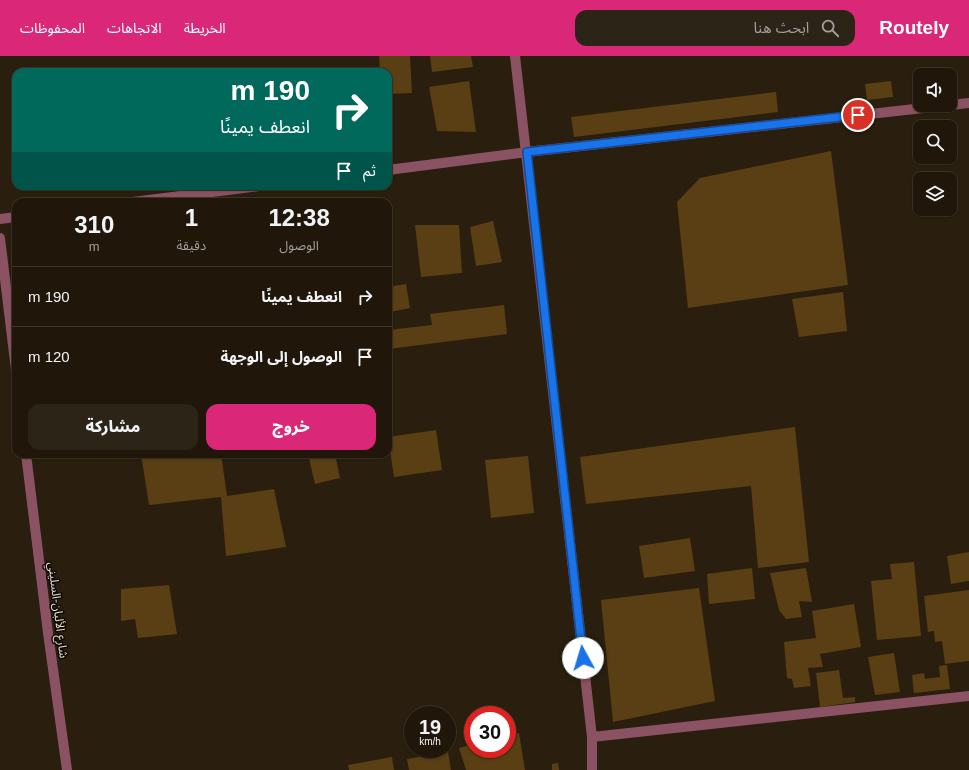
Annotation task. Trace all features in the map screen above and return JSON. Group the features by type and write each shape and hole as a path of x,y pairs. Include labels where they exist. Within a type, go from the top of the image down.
{"street":[{"path":"515,56 592,737 592,770"},
{"path":"392,169 527,152 969,103"},
{"path":"164,198 228,190"},
{"path":"0,219 12,218"},
{"path":"0,238 12,337"},
{"name":"شارع الألبان-السليني","path":"26,458 67,770"},
{"path":"592,737 969,696"}],"building":[{"path":"379,56 410,56 412,93 392,94 392,68 380,68"},
{"path":"430,56 471,56 473,67 432,72"},
{"path":"469,81 476,132 437,131 429,87"},
{"path":"891,81 893,97 867,100 865,84"},
{"path":"776,92 778,112 574,137 571,117"},
{"path":"831,151 848,285 688,308 677,202 700,178"},
{"path":"493,221 502,262 476,266 470,227"},
{"path":"415,225 459,225 462,273 421,277"},
{"path":"406,284 410,308 392,312 392,286"},
{"path":"843,292 847,331 799,337 792,299"},
{"path":"504,305 507,334 392,348 392,330 432,325 430,314"},
{"path":"795,427 809,562 758,568 751,486 586,504 580,457"},
{"path":"436,430 442,470 394,477 391,458 392,436"},
{"path":"528,456 534,513 491,518 485,460"},
{"path":"142,458 222,458 227,496 274,489 286,547 226,556 221,497 149,505"},
{"path":"309,458 336,458 340,478 315,484"},
{"path":"690,538 695,571 644,578 639,546"},
{"path":"969,552 969,581 951,584 947,556"},
{"path":"914,562 921,636 877,640 871,581 892,579 890,564"},
{"path":"752,568 755,599 709,604 707,574"},
{"path":"806,568 812,602 799,601 802,617 786,619 779,610 770,573"},
{"path":"169,585 177,634 138,638 135,619 121,621 121,589"},
{"path":"699,588 715,701 613,722 601,600"},
{"path":"969,590 969,661 945,664 942,641 935,642 934,631 928,632 924,596"},
{"path":"854,604 861,647 820,654 823,667 808,668 811,686 794,688 792,679 787,678 784,642 816,638 812,611"},
{"path":"894,653 900,692 875,695 868,657"},
{"path":"947,665 950,689 914,693 912,675 924,673 925,679 940,677 939,666"},
{"path":"839,670 843,698 855,697 855,702 820,707 816,673"},
{"path":"519,733 525,770 466,770 459,748 464,747 464,758 516,758 516,734"},
{"path":"392,757 394,770 349,770 348,765"},
{"path":"449,758 451,770 409,770 407,759"},
{"path":"558,763 559,770 552,770 552,764"}],"route":[{"path":"583,658 527,152 858,115"}]}
